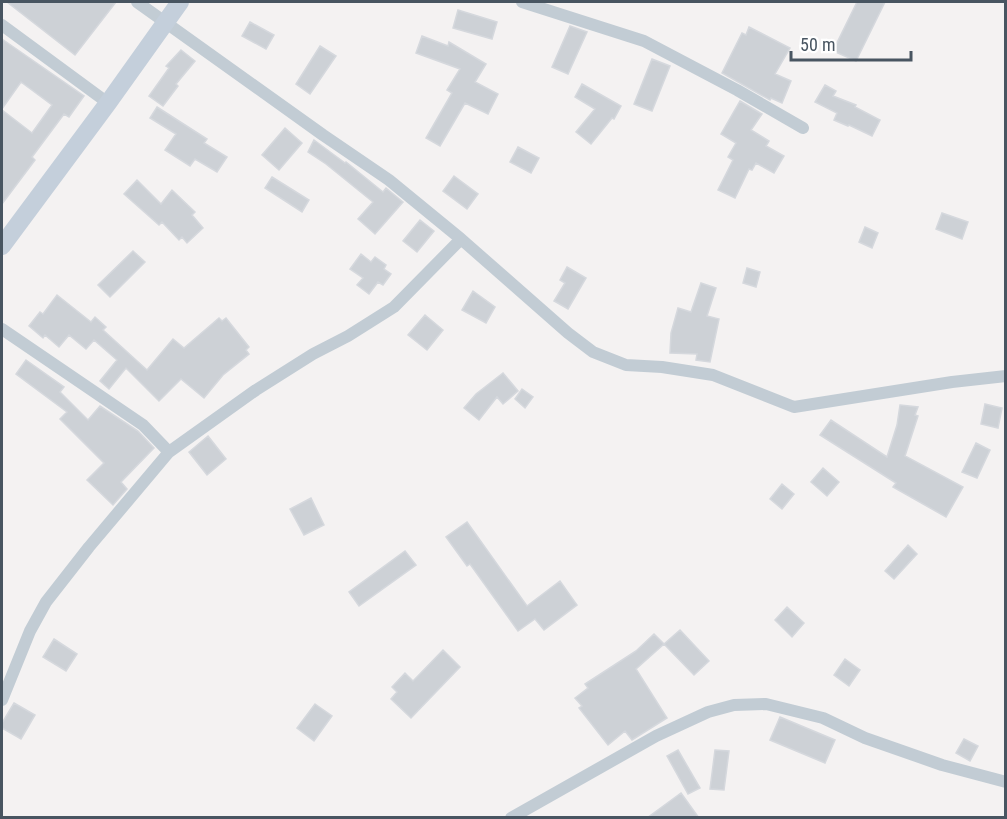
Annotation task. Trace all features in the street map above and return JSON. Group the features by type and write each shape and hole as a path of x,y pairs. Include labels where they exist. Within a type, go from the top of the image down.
{"main road":[{"path":"2,246 180,2"}],"street":[{"path":"137,2 389,180 593,352 626,365 713,375 794,407 1005,376"},
{"path":"522,2 644,41 803,128"},
{"path":"2,25 108,103"},
{"path":"2,700 30,631 46,602 169,452 256,390 394,307 461,239"},
{"path":"2,329 143,425 169,452"},
{"path":"511,818 656,736 708,712 734,705 766,704 814,716 865,738 942,765 1005,782"}],"building":[{"path":"7,2 116,2 75,55"},
{"path":"857,2 885,2 856,61 833,51"},
{"path":"458,10 497,22 492,39 453,28"},
{"path":"250,22 274,35 266,49 242,36"},
{"path":"570,26 587,32 568,74 552,67"},
{"path":"749,27 790,48 775,74 791,81 782,103 771,98 770,100 722,73 742,33 746,35"},
{"path":"422,36 448,46 449,42 486,64 475,82 498,94 488,114 465,103 440,146 426,138 452,93 447,90 460,69 416,53"},
{"path":"2,39 84,96 69,117 64,114 32,157 35,160 2,204 2,110 32,133 52,105 21,82 2,109"},
{"path":"320,46 336,56 310,94 296,84"},
{"path":"181,50 195,61 176,84 178,86 163,106 149,96 169,68 166,66"},
{"path":"652,59 670,66 652,111 634,104"},
{"path":"582,84 621,106 614,119 612,118 591,144 576,132 595,109 575,97"},
{"path":"825,85 836,91 833,96 856,105 855,107 880,120 872,136 834,120 837,113 815,102"},
{"path":"740,101 762,114 751,130 769,141 766,146 784,156 774,173 756,163 752,170 749,169 735,198 718,190 733,160 728,157 736,143 721,134"},
{"path":"157,107 207,139 204,143 227,157 217,172 195,159 190,166 165,150 176,134 150,118"},
{"path":"285,128 302,143 279,170 262,155"},
{"path":"314,140 383,192 386,188 403,202 375,234 358,219 373,202 308,152"},
{"path":"518,147 539,158 531,173 510,162"},
{"path":"454,176 478,194 467,209 443,191"},
{"path":"272,177 309,200 302,212 265,188"},
{"path":"137,180 161,204 172,190 195,212 192,215 203,228 187,243 182,237 179,240 162,222 159,225 124,194"},
{"path":"942,213 968,222 962,239 936,229"},
{"path":"420,220 434,231 417,252 403,241"},
{"path":"865,227 878,233 872,248 859,242"},
{"path":"133,251 145,262 110,297 98,285"},
{"path":"361,254 371,262 375,257 386,265 384,269 391,274 383,285 378,282 369,294 357,285 363,278 350,269"},
{"path":"567,267 586,278 568,309 554,301 565,283 560,280"},
{"path":"747,268 760,272 756,287 743,283"},
{"path":"701,283 716,288 707,316 719,319 710,362 696,360 697,354 670,353 671,333 678,308 691,312"},
{"path":"473,291 495,307 486,323 462,310"},
{"path":"57,295 91,322 95,317 106,327 103,330 147,370 173,339 184,348 219,318 222,321 226,318 249,347 246,350 249,354 223,375 204,398 181,379 159,401 126,368 109,389 100,381 117,360 94,340 86,349 69,335 59,347 45,335 43,338 29,326 40,312 43,314"},
{"path":"425,315 443,330 427,350 408,335"},
{"path":"26,360 64,387 60,392 88,420 100,406 138,431 154,448 121,482 127,489 113,505 87,480 104,463 60,419 67,412 16,374"},
{"path":"503,373 518,391 503,404 497,397 479,420 464,408 476,394"},
{"path":"522,389 533,397 525,408 515,399"},
{"path":"985,404 1002,408 998,428 981,424"},
{"path":"900,405 918,407 915,415 918,416 905,456 963,487 946,517 893,487 896,483 820,435 831,420 887,457 897,425"},
{"path":"208,436 226,459 207,475 189,452"},
{"path":"976,443 990,450 977,478 962,472"},
{"path":"823,468 839,482 827,496 811,482"},
{"path":"782,484 794,494 782,509 770,499"},
{"path":"311,498 324,525 304,535 290,509"},
{"path":"467,522 527,606 560,581 577,605 544,630 535,619 518,631 470,564 467,566 446,537"},
{"path":"908,545 917,554 894,579 885,571"},
{"path":"405,551 416,565 359,606 349,592"},
{"path":"787,607 804,623 792,637 775,620"},
{"path":"680,630 709,661 694,675 664,644"},
{"path":"654,634 664,644 636,669 667,718 632,740 625,731 608,745 579,708 582,706 575,698 588,688 585,684 636,651"},
{"path":"54,639 77,654 66,671 43,657"},
{"path":"443,650 460,667 411,718 391,699 397,692 392,687 405,673 413,681"},
{"path":"845,659 860,670 849,686 834,675"},
{"path":"14,703 35,715 21,739 2,728 2,723"},
{"path":"315,704 332,716 314,741 297,728"},
{"path":"780,717 835,740 825,763 770,740"},
{"path":"964,739 978,746 970,761 956,753"},
{"path":"678,750 700,788 688,794 667,756"},
{"path":"715,750 729,751 724,790 710,789"},
{"path":"681,793 699,818 647,818"}]}
